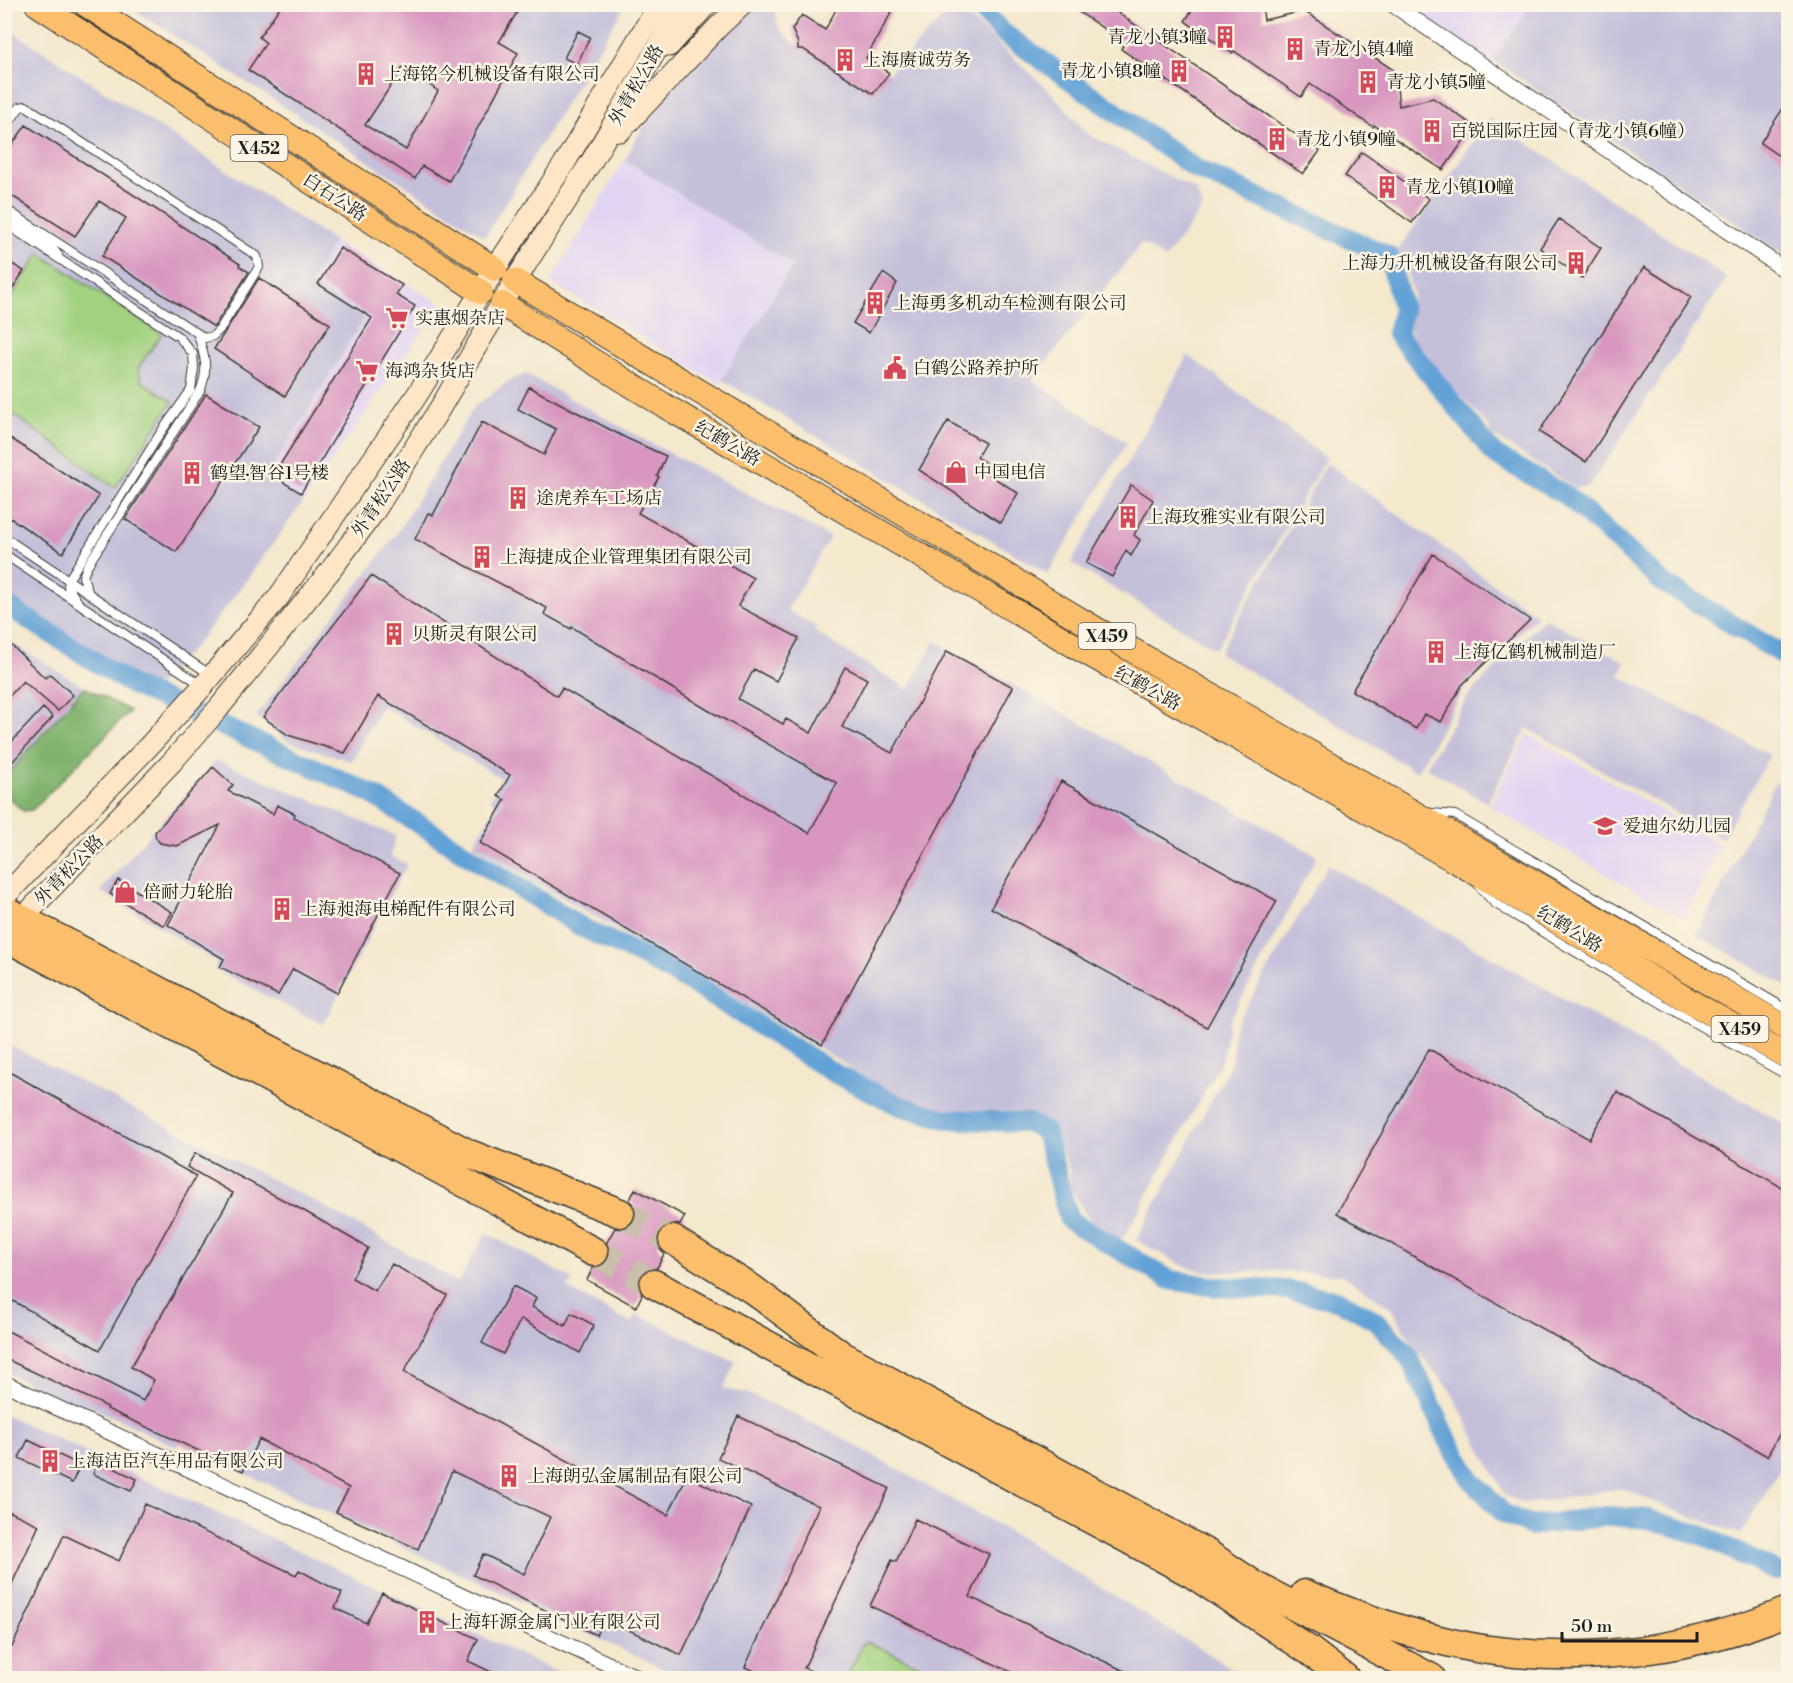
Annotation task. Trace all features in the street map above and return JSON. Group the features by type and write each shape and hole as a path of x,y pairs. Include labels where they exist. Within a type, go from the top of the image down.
{"highway":[{"path":"8,928 469,1154 620,1213"},
{"path":"8,928 594,1252"},
{"path":"673,1240 752,1289 841,1354 1199,1564 1239,1593 1401,1678"},
{"path":"654,1284 1199,1564 1254,1585 1431,1678"},
{"path":"1199,1564 1375,1621 1434,1638 1497,1651 1559,1654 1624,1653 1688,1643 1748,1627 1788,1611"},
{"path":"1199,1564 1345,1678"}],"main road":[{"name":"白石公路","path":"37,4 481,292"},
{"name":"白石公路","path":"85,4 505,275"},
{"name":"外青松公路","path":"8,928 171,763 330,572 374,512 441,408 502,304 505,275 569,157 659,4"},
{"name":"外青松公路","path":"4,897 148,747 278,598 417,395 481,292 505,275 593,159 683,4"},
{"path":"569,157 707,4"},
{"path":"593,159 718,26 743,4"},
{"name":"纪鹤公路","path":"505,275 1094,628 1413,812 1709,975 1788,1029"},
{"name":"纪鹤公路","path":"481,292 664,406 1080,649 1461,864 1688,1009 1788,1057"}],"street":[{"path":"1392,4 1788,272"},
{"path":"4,1383 638,1678"}],"lane":[{"path":"4,130 20,107 26,106 257,256 259,267 220,330 213,336 205,338 4,208"},
{"path":"4,214 50,245 63,261"},
{"path":"4,223 179,337 193,354 191,390 161,432 69,579 68,587 77,601"},
{"path":"88,591 83,577 87,566 200,391 206,377 198,335"},
{"path":"4,537 88,591 204,685"},
{"path":"4,554 204,685"},
{"path":"1709,975 1788,1010"},
{"path":"1688,1009 1788,1076"}],"shaded area":[{"path":"127,5 625,5 485,237"},
{"path":"756,5 773,5 779,28 793,42 873,94 889,73 955,5 1050,91 1089,135 1196,190 1203,207 1165,259 1142,243 1032,380 1127,443 1048,574 722,380 793,265 625,160 656,102 718,37"},
{"path":"1405,5 1531,5 1491,63"},
{"path":"1531,5 1788,5 1788,258 1493,60"},
{"path":"4,26 334,241 311,284 365,318 267,477 303,502 234,597 193,648 159,684 146,683 133,678 5,595"},
{"path":"1490,118 1727,278 1589,487 1575,488 1491,434 1489,426 1423,356 1410,329 1407,314 1412,304 1413,294 1403,257 1396,253"},
{"path":"625,160 793,265 720,384 550,282"},
{"path":"334,241 441,304 303,502 267,477 365,319 311,284"},
{"path":"1188,355 1326,458 1216,649 1071,563"},
{"path":"526,374 637,436 830,537 787,610 816,627 815,632 879,672 908,689 935,641 1317,856 1229,1022 1222,1060 1125,1235 1116,1241 1094,1225 1086,1214 1070,1187 1070,1171 1053,1129 1021,1112 986,1111 953,1115 918,1107 901,1100 824,1051 473,845 497,804 490,800 501,778 382,706 351,761 287,741 256,716 396,535 474,407 510,380"},
{"path":"1327,463 1537,616 1463,690 1417,772 1219,653"},
{"path":"1545,618 1625,662 1619,676 1770,755 1722,839 1527,728 1487,803 1426,767 1468,696"},
{"path":"5,639 84,687 5,777"},
{"name":"爱迪尔幼儿园","path":"1528,734 1721,845 1684,919 1489,806"},
{"path":"216,760 396,836 390,856 407,864 323,1025 215,969 217,962 100,891"},
{"path":"1776,781 1788,789 1788,987 1697,935"},
{"path":"1328,865 1788,1126 1788,1457 1741,1534 1681,1513 1621,1488 1525,1504 1505,1495 1449,1388 1416,1350 1391,1308 1342,1275 1277,1271 1205,1272 1184,1266 1136,1240 1232,1062 1234,1028"},
{"path":"4,1042 316,1202 458,1282 486,1233 572,1279 568,1289 632,1323 637,1314 736,1362 723,1389 747,1393 833,1433 1014,1534 1247,1678 683,1678 180,1443 177,1447 87,1405 81,1409 5,1372"},
{"path":"4,1414 301,1552 570,1678 5,1678"}],"green space":[{"path":"39,253 162,334 138,368 142,382 173,401 115,488 5,408 5,308"},
{"path":"84,687 130,711 32,810 23,811 5,795 5,777"},
{"path":"868,1642 947,1678 846,1678 863,1644"}],"building":[{"path":"282,4 522,4 499,42 518,53 449,181 422,166 415,179 248,70 266,43 259,37","holes":["403,67 438,91 406,150 365,125"]},
{"path":"839,4 896,4 866,58 889,73 873,94 803,49 798,49 792,29 802,15 825,30"},
{"path":"1067,4 1124,4 1118,13 1320,151 1303,174 1121,49 1125,43"},
{"path":"1196,4 1262,4 1264,20 1304,11 1395,71 1399,106 1433,98 1474,126 1443,170 1374,125 1373,127 1310,84 1301,97 1234,51 1232,53 1185,21"},
{"path":"578,31 590,37 577,64 564,58"},
{"path":"1788,101 1788,162 1760,143"},
{"path":"26,125 249,272 214,327 102,256 126,218 99,201 75,236 4,191 4,156"},
{"name":"青龙小镇10幢","path":"1362,152 1429,199 1412,223 1345,176"},
{"name":"上海力升机械设备有限公司","path":"1559,219 1601,248 1582,278 1540,248"},
{"path":"340,248 402,285 396,295 415,306 301,493 273,476 372,318 318,284"},
{"path":"4,259 24,271 4,302"},
{"path":"1644,267 1691,297 1586,462 1539,432"},
{"name":"上海勇多机动车检测有限公司","path":"883,273 897,283 869,333 853,323"},
{"path":"259,278 330,324 285,396 214,349"},
{"path":"529,387 626,438 666,456 657,476 659,477 638,513 753,578 738,606 799,638 776,681 754,669 738,699 783,724 786,719 811,733 845,667 867,679 842,727 892,753 947,651 1013,687 822,1045 480,843 505,800 498,796 510,775 378,696 345,753 288,735 263,717 371,576 557,696 562,688 809,833 837,783 706,709 572,627 571,629 544,614 547,608 415,539 428,513 433,515 482,422 544,455 556,429 518,409"},
{"name":"鹤望·智谷1号楼","path":"206,394 259,427 176,552 125,519"},
{"name":"中国电信","path":"948,421 985,443 977,457 991,467 988,474 1018,493 1001,523 919,470"},
{"path":"4,434 99,496 63,553 4,514"},
{"name":"上海玫雅实业有限公司","path":"1131,485 1153,500 1134,535 1140,540 1131,556 1126,550 1112,577 1086,563"},
{"name":"上海亿鹤机械制造厂","path":"1433,554 1530,620 1462,685 1441,722 1424,714 1416,729 1352,691"},
{"path":"4,638 45,678 50,674 73,695 58,711 23,681 4,702"},
{"path":"43,708 53,717 4,771 4,750"},
{"name":"上海昶海电梯配件有限公司","path":"213,767 233,785 228,791 273,814 277,805 295,814 294,817 400,873 337,993 293,969 278,995 220,967 224,959 168,925 220,825 177,846 160,843 155,832"},
{"path":"1061,781 1277,901 1207,1027 991,908"},
{"path":"118,880 172,912 164,926 110,894"},
{"path":"1429,1049 1589,1139 1617,1092 1788,1191 1788,1419 1767,1456 1337,1213"},
{"path":"4,1069 196,1176 100,1350 4,1296"},
{"path":"195,1153 368,1248 352,1278 375,1291 392,1264 447,1295 404,1372 668,1515 687,1476 751,1507 681,1655 604,1618 596,1635 473,1575 483,1554 524,1574 550,1517 452,1471 418,1549 336,1512 349,1488 259,1439 243,1471 107,1409 108,1407 4,1358 4,1329 143,1401 154,1380 131,1367 233,1193 187,1167"},
{"path":"635,1189 685,1216 680,1225 666,1225 659,1232 658,1247 664,1254 657,1268 646,1270 639,1277 638,1285 642,1295 636,1307 587,1280 593,1268 602,1266 609,1259 610,1251 607,1242 615,1228 623,1229 635,1220 636,1210 630,1200"},
{"path":"513,1286 536,1298 532,1307 565,1326 571,1313 594,1325 580,1353 521,1319 503,1354 482,1343"},
{"path":"738,1416 889,1488 804,1668 826,1678 770,1678 745,1667 819,1506 718,1458"},
{"name":"上海洁臣汽车用品有限公司","path":"28,1440 80,1465 72,1483 19,1458"},
{"path":"99,1461 137,1479 131,1491 93,1474"},
{"path":"145,1504 296,1575 299,1570 342,1593 335,1608 366,1623 382,1593 478,1639 468,1661 504,1678 4,1678 4,1643 12,1647 64,1535 119,1561"},
{"path":"4,1509 39,1525 4,1601"},
{"path":"915,1519 989,1554 970,1597 1139,1678 1024,1678 870,1606 892,1560 896,1562"}],"waterway":[{"path":"976,4 1002,32 1196,169 1389,256 1403,310 1397,334 1495,455 1567,496 1662,582 1788,658"},
{"path":"4,604 132,685 370,793 583,928 642,956 698,987 832,1072 900,1106 946,1119 1030,1123 1045,1132 1069,1220 1170,1280 1217,1287 1288,1290 1340,1301 1375,1320 1408,1355 1448,1440 1470,1478 1503,1513 1531,1526 1608,1516 1648,1519 1704,1536 1775,1571"}],"tunnel":[{"path":"620,1213 673,1240"},
{"path":"594,1252 654,1284"}],"place":[{"name":"青龙小镇3幢","path":"1225,37"},
{"name":"青龙小镇4幢","path":"1295,49"},
{"name":"上海赓诚劳务","path":"845,60"},
{"name":"青龙小镇8幢","path":"1179,71"},
{"name":"上海铭今机械设备有限公司","path":"366,74"},
{"name":"青龙小镇5幢","path":"1368,82"},
{"name":"百锐国际庄园（青龙小镇6幢）","path":"1432,131"},
{"name":"青龙小镇9幢","path":"1277,139"},
{"name":"青龙小镇10幢","path":"1387,187"},
{"name":"上海力升机械设备有限公司","path":"1576,263"},
{"name":"上海勇多机动车检测有限公司","path":"875,303"},
{"name":"实惠烟杂店","path":"397,318"},
{"name":"白鹤公路养护所","path":"895,368"},
{"name":"海鸿杂货店","path":"367,371"},
{"name":"中国电信","path":"956,472"},
{"name":"鹤望·智谷1号楼","path":"192,473"},
{"name":"途虎养车工场店","path":"518,498"},
{"name":"上海玫雅实业有限公司","path":"1128,517"},
{"name":"上海捷成企业管理集团有限公司","path":"482,557"},
{"name":"贝斯灵有限公司","path":"394,634"},
{"name":"上海亿鹤机械制造厂","path":"1436,652"},
{"name":"爱迪尔幼儿园","path":"1605,826"},
{"name":"倍耐力轮胎","path":"125,892"},
{"name":"上海昶海电梯配件有限公司","path":"282,909"},
{"name":"上海洁臣汽车用品有限公司","path":"50,1461"},
{"name":"上海朗弘金属制品有限公司","path":"509,1476"},
{"name":"上海轩源金属门业有限公司","path":"427,1622"}]}
